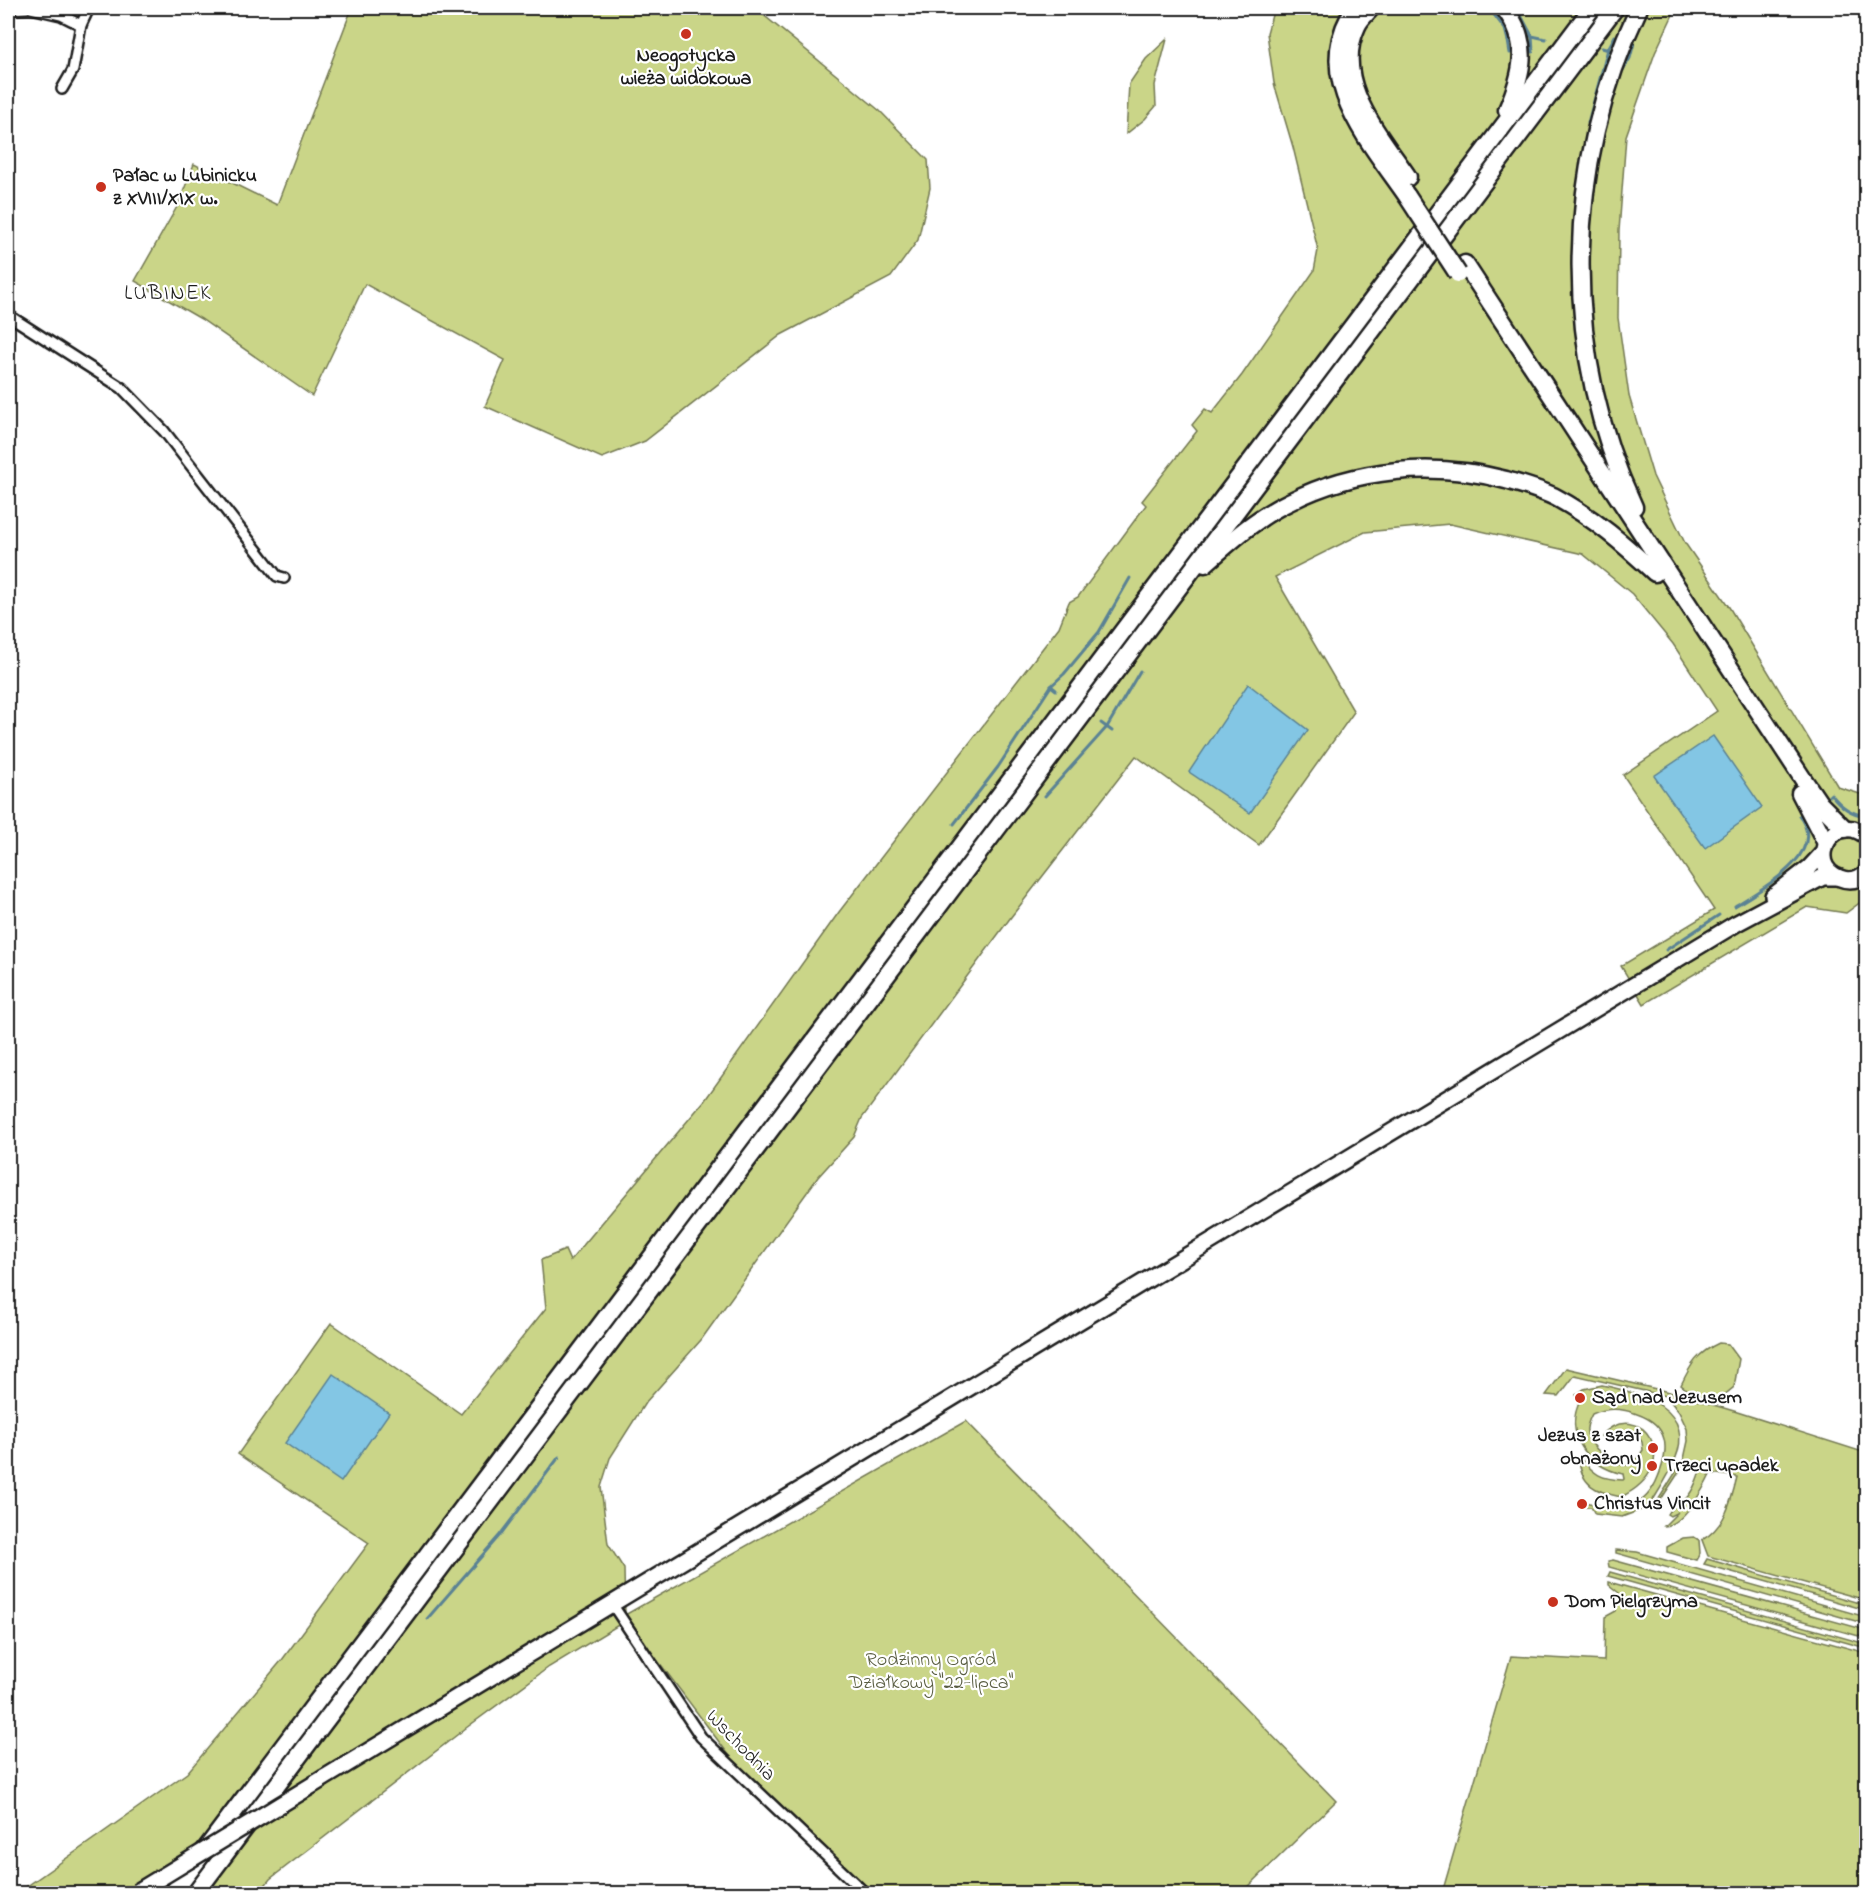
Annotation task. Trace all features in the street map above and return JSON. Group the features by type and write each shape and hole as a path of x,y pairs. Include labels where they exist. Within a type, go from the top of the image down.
{"highway":[{"path":"1355,8 1347,19 1339,46 1339,73 1345,99 1356,120 1410,191"},
{"path":"1371,8 1357,25 1351,46 1351,70 1355,93 1366,114 1410,191 1655,573 1786,770 1814,817 1824,848"},
{"path":"1496,135 1521,72 1522,47 1518,32 1504,8"},
{"path":"172,1893 1592,8"},
{"path":"195,1893 1615,8"},
{"path":"1639,8 1606,89 1594,136 1586,176 1581,227 1580,279 1583,326 1599,410 1614,458 1656,554"},
{"path":"1461,269 1656,554 1820,804 1845,829"},
{"path":"1178,587 1249,527 1289,501 1329,485 1396,470 1432,469 1481,473 1525,485 1556,498 1608,532 1655,573"}],"main road":[{"path":"1745,918 1809,868 1837,831 1857,830 1866,836"},
{"path":"1824,848 1825,865 1836,877"},
{"path":"135,1893 1745,918 1823,877 1851,880 1859,879 1866,873"}],"street":[{"path":"8,9 27,8"},
{"path":"32,8 61,15 81,25"},
{"path":"62,89 73,70 81,25 89,8"},
{"path":"8,315 122,388 164,432 277,576 284,578"},
{"name":"Wschodnia","path":"612,1604 701,1737 867,1893"}],"green space":[{"path":"352,8 755,8 880,111 928,160 930,188 918,240 891,277 781,335 645,441 602,458 485,406 505,360 365,284 312,396 201,319 135,281 178,205 194,164 277,205"},
{"name":"Rodzinny Ogród Działkowy \"22-lipca\"","path":"1274,8 1676,8 1655,53 1626,136 1619,231 1618,318 1629,396 1653,476 1685,543 1729,607 1838,787 1866,794 1866,898 1846,913 1807,907 1644,1004 1621,966 1714,910 1623,775 1717,711 1673,644 1632,594 1583,554 1450,524 1365,532 1275,577 1354,712 1259,845 1136,756 1011,917 862,1118 854,1137 818,1177 701,1340 645,1403 610,1458 601,1487 608,1544 624,1569 625,1615 966,1421 1336,1801 1242,1893 874,1893 732,1759 625,1617 625,1621 549,1667 466,1728 270,1879 259,1893 16,1894 187,1773 282,1660 369,1543 238,1454 331,1323 461,1414 546,1308 541,1260 565,1250 570,1261 705,1100 839,912 1059,627 1069,602 1078,597 1146,505 1142,501 1197,431 1192,425 1205,409 1212,413 1242,375 1314,271 1318,250 1293,147 1274,83 1267,33"},
{"path":"1167,39 1155,85 1156,106 1145,119 1126,134 1129,84 1146,59"},
{"path":"1719,1343 1728,1344 1739,1359 1734,1387 1717,1401 1695,1396 1681,1385 1696,1360 1705,1351"},
{"path":"1566,1368 1669,1392 1866,1453 1866,1600 1708,1556 1702,1540 1710,1535 1722,1521 1737,1477 1711,1473 1685,1513 1678,1520 1664,1526 1678,1512 1670,1516 1667,1514 1686,1499 1701,1468 1685,1463 1658,1504 1655,1505 1684,1459 1688,1441 1687,1429 1679,1412 1666,1396 1575,1375 1559,1396 1546,1395"},
{"path":"1602,1385 1633,1393 1661,1406 1672,1416 1678,1427 1680,1442 1675,1460 1650,1505 1622,1517 1595,1514 1591,1507 1585,1507 1584,1503 1620,1509 1640,1502 1651,1491 1662,1467 1664,1439 1661,1431 1648,1419 1631,1412 1609,1409 1592,1414 1587,1432 1592,1444 1604,1456 1624,1465 1636,1460 1643,1450 1642,1442 1636,1433 1621,1432 1611,1435 1609,1442 1601,1436 1616,1425 1630,1424 1642,1429 1651,1439 1655,1452 1652,1468 1641,1483 1621,1497 1604,1493 1591,1486 1582,1474 1579,1457 1598,1475 1624,1479 1623,1474 1610,1470 1589,1456 1577,1436 1576,1412 1581,1399 1576,1395 1584,1389"},
{"path":"1694,1537 1699,1540 1700,1553 1696,1560 1667,1552 1667,1547 1683,1538"},
{"path":"1616,1550 1637,1552 1866,1617 1866,1624 1616,1553"},
{"path":"1707,1559 1866,1605 1866,1610 1704,1564"},
{"path":"1613,1560 1866,1630 1866,1638 1609,1567 1608,1561"},
{"path":"1610,1572 1866,1644 1866,1648 1608,1576"},
{"path":"1609,1582 1866,1653 1866,1893 1442,1893 1511,1656 1604,1661 1605,1617 1616,1611 1619,1593 1609,1585"}],"water":[{"path":"1248,684 1308,730 1250,813 1189,772"},
{"path":"1713,736 1762,807 1705,848 1654,776"},
{"path":"333,1374 389,1413 341,1482 285,1443"}],"waterway":[{"path":"1489,8 1505,29 1508,41"},
{"path":"1517,8 1532,36 1546,39"},
{"path":"1528,36 1532,36 1533,52"},
{"path":"1588,123 1608,49 1615,36"},
{"path":"1510,53 1508,41 1511,40"},
{"path":"1623,70 1630,58 1634,43"},
{"path":"1602,48 1612,51"},
{"path":"1056,690 1051,686 1099,632 1130,578"},
{"path":"1045,796 1107,727 1140,671"},
{"path":"954,824 998,767 1051,686"},
{"path":"1101,723 1112,731"},
{"path":"1829,796 1831,794 1851,812 1866,816"},
{"path":"1735,906 1774,880 1799,857 1806,843 1806,830 1799,816 1803,814"},
{"path":"1666,950 1719,915"},
{"path":"427,1619 500,1535 559,1457"}],"place":[{"name":"Neogotycka wieża widokowa","path":"686,34"},
{"name":"Pałac w Lubinicku z XVIII/XIX w.","path":"101,187"},
{"name":"Sąd nad Jezusem","path":"1580,1398"},
{"name":"Jezus z szat obnażony","path":"1653,1448"},
{"name":"Trzeci upadek","path":"1652,1466"},
{"name":"Christus Vincit","path":"1582,1504"},
{"name":"Dom Pielgrzyma","path":"1553,1602"}],"district":[{"name":"LUBINEK","path":"168,294"}]}
